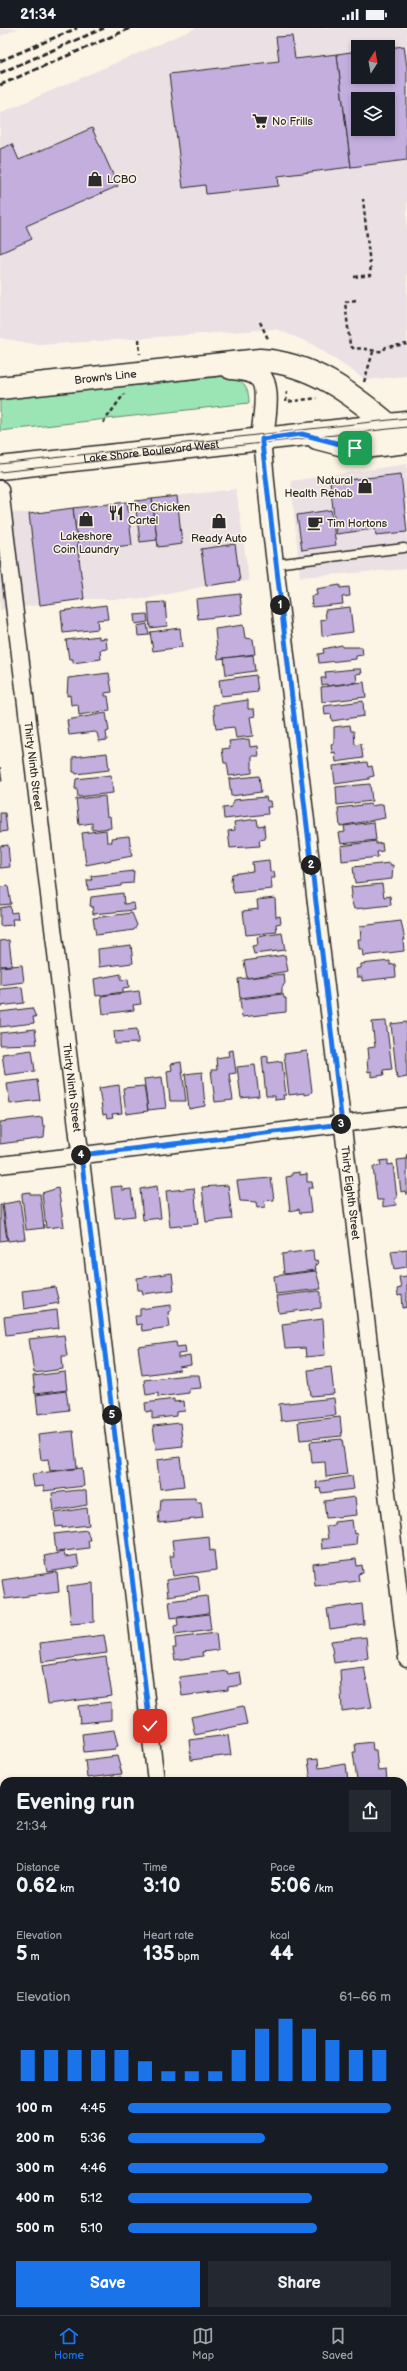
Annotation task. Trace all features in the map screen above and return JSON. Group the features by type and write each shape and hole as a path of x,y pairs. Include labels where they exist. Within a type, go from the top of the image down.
{"main road":[{"name":"Brown's Line","path":"0,388 260,360 280,362 295,366 341,387 398,424"},
{"name":"Brown's Line","path":"212,365 240,369 260,377 265,387 266,398 262,439"},
{"name":"Lake Shore Boulevard West","path":"0,468 398,424"},
{"name":"Lake Shore Boulevard West","path":"302,434 355,448 407,442"}],"street":[{"name":"Thirty Eighth Street","path":"262,439 275,564 407,1659"},
{"name":"Thirty Ninth Street","path":"0,490 156,1777"},
{"path":"0,1165 407,1116"}],"lane":[{"path":"275,564 404,548"}],"path":[{"path":"354,277 371,275 363,199"},
{"path":"356,300 345,302 350,345 354,349 364,347 373,352 383,351 386,347 407,344"},
{"path":"260,322 271,345"},
{"path":"139,338 140,356"},
{"path":"362,387 373,352"},
{"path":"103,422 128,387"},
{"path":"286,402 318,398"}],"shaded area":[{"path":"0,28 19,28 0,36"},
{"path":"196,28 407,28 407,376 366,380 312,344 276,329 40,345 0,338 0,113"},
{"path":"407,464 407,569 300,577 291,481"},
{"path":"236,489 249,581 206,586 145,599 84,599 0,610 0,512 29,513"}],"green space":[{"path":"227,376 241,382 244,385 248,392 249,403 0,431 0,399"}],"building":[{"name":"No Frills","path":"292,36 295,59 337,54 351,167 278,176 279,186 206,194 205,185 183,188 169,74 279,61 276,37"},
{"path":"404,46 407,67 407,160 351,167 337,54 351,52 351,84 395,84 395,47"},
{"path":"92,128 118,186 26,226 32,239 0,253 0,149 12,144 19,160"},
{"path":"401,474 407,532 376,535 375,529 336,534 330,482"},
{"path":"177,496 182,544 158,547 152,499"},
{"path":"152,499 157,540 140,542 135,501"},
{"path":"127,502 132,545 78,551 73,508"},
{"path":"73,508 84,599 40,605 29,514"},
{"path":"331,510 336,545 302,550 297,515"},
{"path":"235,544 240,581 206,586 201,549"},
{"path":"340,585 340,588 349,587 350,596 342,597 343,604 312,607 311,596 317,595 316,589"},
{"path":"240,594 242,614 198,619 196,599"},
{"path":"165,602 167,626 150,628 148,603"},
{"path":"106,605 108,619 97,620 98,629 63,633 61,611"},
{"path":"350,607 353,632 322,636 321,620 326,619 325,610"},
{"path":"147,614 148,622 135,624 134,615"},
{"path":"147,624 149,635 138,636 137,626"},
{"path":"243,625 245,638 253,639 255,654 218,659 215,629"},
{"path":"180,628 182,647 153,651 150,632"},
{"path":"99,636 99,639 106,638 107,649 100,650 101,659 73,663 73,659 69,659 66,640"},
{"path":"342,645 342,647 362,647 363,655 356,656 356,659 319,663 318,654 324,653 323,649"},
{"path":"253,655 255,671 226,675 224,658"},
{"path":"361,669 362,673 356,674 357,682 327,686 327,684 322,685 321,678 326,678 325,672"},
{"path":"109,673 112,692 105,693 105,696 108,696 110,710 79,715 78,704 71,705 70,695 67,696 68,678"},
{"path":"256,675 258,692 221,696 219,680"},
{"path":"364,682 366,697 322,702 321,687"},
{"path":"248,700 248,709 254,709 255,716 250,717 253,736 236,738 234,727 216,729 213,705"},
{"path":"363,701 364,716 332,721 331,714 325,715 324,706"},
{"path":"106,713 109,731 106,732 107,740 99,741 97,733 95,732 69,735 67,720"},
{"path":"350,725 351,731 354,731 355,745 361,744 363,758 336,762 335,752 332,753 331,745 334,744 334,727"},
{"path":"249,739 250,747 258,746 259,756 252,756 252,773 229,776 227,763 224,763 222,749 230,748 229,741"},
{"path":"107,753 109,770 76,774 73,772 73,757"},
{"path":"367,762 368,767 372,766 374,776 369,777 369,779 335,784 333,766"},
{"path":"0,767 2,781 0,781"},
{"path":"111,775 113,793 78,797 77,789 75,789 76,779"},
{"path":"259,776 261,792 231,796 229,779"},
{"path":"370,784 372,801 337,805 336,787"},
{"path":"105,796 107,817 110,816 111,828 92,830 92,823 79,825 76,799"},
{"path":"266,797 267,801 270,801 271,807 267,807 268,814 224,819 223,808 232,807 233,800"},
{"path":"370,804 371,806 383,804 385,818 340,826 338,808"},
{"path":"0,813 5,813 7,831 0,832"},
{"path":"257,819 258,826 264,825 265,839 259,840 260,846 230,848 228,831 235,830 234,822"},
{"path":"374,822 376,840 341,844 339,833 345,832 344,826"},
{"path":"106,830 107,842 112,842 111,838 129,836 132,856 86,865 82,833"},
{"path":"376,841 376,844 382,843 383,851 377,852 378,857 342,861 341,846"},
{"path":"8,845 10,867 0,868 0,846"},
{"path":"269,860 270,872 274,871 275,878 271,878 272,889 234,893 231,881 232,874 253,871 252,862"},
{"path":"390,863 390,865 393,865 392,879 355,883 353,867"},
{"path":"134,871 133,883 88,890 87,880 92,880 91,876"},
{"path":"382,884 384,897 390,896 391,905 354,909 350,896 352,895 351,887"},
{"path":"8,886 11,904 0,905 0,887"},
{"path":"123,893 124,904 134,903 135,910 93,914 92,906 90,906 91,897"},
{"path":"275,898 276,917 280,916 281,923 276,924 277,932 246,935 243,911 258,909 257,900"},
{"path":"10,906 11,913 17,912 18,919 12,919 13,925 0,926 0,908"},
{"path":"132,913 137,925 134,930 96,935 93,918"},
{"path":"401,921 405,940 403,940 404,951 363,956 362,949 359,949 358,939 361,939 360,926"},
{"path":"282,933 285,950 254,954 252,946 258,945 257,937"},
{"path":"9,940 12,965 0,966 0,941"},
{"path":"131,945 133,963 99,967 98,949"},
{"path":"285,955 288,971 247,978 244,961"},
{"path":"390,961 390,965 395,964 396,977 362,981 362,977 357,977 356,969 361,968 361,964"},
{"path":"22,965 24,982 0,985 0,967"},
{"path":"121,974 121,980 128,979 129,987 123,988 123,992 96,996 94,979"},
{"path":"284,974 285,983 282,988 282,993 240,998 238,979"},
{"path":"22,987 24,1003 0,1006 0,989"},
{"path":"139,991 141,1004 133,1005 134,1010 103,1014 101,996"},
{"path":"283,994 284,998 286,998 286,1012 242,1017 240,999"},
{"path":"32,1008 36,1017 33,1017 34,1023 0,1027 0,1012"},
{"path":"386,1021 392,1069 383,1070 384,1075 371,1077 371,1071 368,1072 367,1059 369,1059 368,1048 375,1047 372,1022"},
{"path":"407,1022 407,1077 397,1079 391,1024"},
{"path":"35,1029 37,1044 0,1045 0,1033"},
{"path":"137,1029 138,1043 115,1044 114,1031"},
{"path":"32,1050 35,1071 5,1075 2,1054"},
{"path":"233,1050 236,1073 229,1074 233,1100 215,1102 211,1070 217,1070 216,1058 229,1056 228,1051"},
{"path":"307,1051 312,1091 310,1094 304,1095 304,1093 289,1095 284,1054"},
{"path":"268,1056 268,1063 282,1061 286,1095 283,1095 284,1099 275,1100 275,1096 266,1096 262,1057"},
{"path":"181,1062 186,1101 170,1101 167,1071 172,1070 171,1064"},
{"path":"255,1065 259,1096 241,1098 237,1067"},
{"path":"202,1072 205,1106 189,1109 185,1074"},
{"path":"162,1077 166,1108 148,1110 144,1079"},
{"path":"37,1080 40,1100 10,1104 7,1084"},
{"path":"119,1085 122,1113 112,1114 113,1117 107,1118 106,1114 103,1115 99,1088"},
{"path":"144,1086 148,1111 126,1114 123,1088"},
{"path":"42,1117 43,1126 45,1126 44,1138 0,1144 0,1122"},
{"path":"407,1154 406,1194 405,1191 401,1192 397,1160 406,1159"},
{"path":"388,1160 388,1165 393,1164 397,1198 395,1198 396,1205 383,1207 383,1200 377,1200 373,1167 381,1166 380,1161"},
{"path":"300,1172 300,1175 307,1174 307,1182 312,1182 313,1188 308,1188 311,1212 300,1213 299,1209 290,1211 286,1177 292,1176 292,1173"},
{"path":"271,1178 274,1200 264,1201 265,1207 257,1208 256,1202 240,1201 237,1181"},
{"path":"228,1185 232,1219 206,1222 202,1187"},
{"path":"122,1186 122,1190 131,1189 135,1216 115,1218 111,1187"},
{"path":"157,1186 161,1218 143,1220 140,1189"},
{"path":"58,1188 64,1226 46,1228 42,1193"},
{"path":"194,1188 198,1224 170,1227 166,1191"},
{"path":"30,1192 30,1194 40,1194 44,1228 26,1230 22,1193"},
{"path":"20,1201 25,1239 8,1241 3,1204"},
{"path":"0,1205 2,1205 7,1240 0,1241"},
{"path":"407,1249 407,1267 394,1269 391,1251"},
{"path":"313,1250 314,1261 317,1260 318,1264 315,1265 316,1270 284,1274 282,1254"},
{"path":"316,1271 321,1289 276,1294 274,1276"},
{"path":"172,1273 174,1290 143,1294 142,1290 138,1290 137,1278"},
{"path":"407,1276 407,1307 403,1308 402,1295 398,1296 397,1289 401,1288 399,1277"},
{"path":"55,1287 59,1303 24,1309 22,1291"},
{"path":"318,1291 321,1292 321,1308 279,1313 276,1296"},
{"path":"171,1305 171,1311 168,1312 170,1327 142,1331 141,1324 136,1325 135,1316 140,1316 140,1309"},
{"path":"57,1310 59,1328 6,1335 4,1317"},
{"path":"323,1319 325,1355 306,1357 305,1348 285,1349 282,1324"},
{"path":"64,1335 67,1356 62,1356 63,1369 34,1373 29,1339"},
{"path":"176,1342 177,1347 185,1346 186,1353 178,1354 178,1358 190,1356 191,1365 179,1367 180,1370 142,1375 138,1347"},
{"path":"331,1367 334,1394 311,1396 308,1370"},
{"path":"65,1372 67,1390 35,1394 33,1376"},
{"path":"199,1375 201,1388 189,1389 189,1393 158,1397 158,1393 146,1395 144,1380"},
{"path":"66,1391 69,1410 38,1414 36,1395"},
{"path":"334,1398 336,1415 281,1421 279,1404"},
{"path":"174,1399 174,1402 184,1401 185,1411 176,1412 176,1416 152,1419 152,1411 146,1412 145,1403"},
{"path":"340,1417 342,1436 300,1440 298,1422"},
{"path":"180,1423 183,1446 156,1449 153,1426"},
{"path":"73,1431 77,1468 50,1471 48,1459 41,1460 38,1435"},
{"path":"342,1439 347,1474 326,1477 325,1462 312,1463 310,1442"},
{"path":"180,1457 184,1486 160,1489 157,1460"},
{"path":"82,1468 84,1486 44,1491 44,1486 34,1487 32,1474"},
{"path":"352,1476 354,1489 321,1493 320,1488 317,1489 316,1482"},
{"path":"79,1490 86,1491 87,1505 54,1511 52,1493"},
{"path":"355,1497 357,1515 326,1518 324,1501"},
{"path":"195,1498 196,1502 201,1502 203,1518 159,1523 158,1511 160,1511 161,1499"},
{"path":"87,1508 89,1525 62,1528 62,1526 56,1527 54,1513"},
{"path":"352,1520 354,1534 357,1533 356,1545 322,1549 321,1539 328,1539 326,1526 334,1525 334,1522"},
{"path":"87,1530 90,1540 88,1540 89,1548 56,1552 54,1534"},
{"path":"209,1536 210,1551 214,1550 216,1570 173,1576 170,1556 174,1556 172,1540"},
{"path":"64,1552 65,1557 77,1555 79,1567 47,1572 44,1556"},
{"path":"356,1559 357,1566 362,1565 363,1573 358,1574 359,1581 315,1586 313,1564"},
{"path":"57,1572 59,1592 5,1599 2,1580"},
{"path":"193,1576 198,1577 200,1591 168,1596 166,1580"},
{"path":"93,1583 94,1622 71,1624 67,1586"},
{"path":"207,1596 209,1613 171,1618 169,1601"},
{"path":"362,1604 364,1624 330,1629 327,1609"},
{"path":"209,1614 211,1630 175,1635 174,1626 178,1625 177,1618"},
{"path":"216,1633 218,1650 202,1652 203,1656 175,1660 173,1648 176,1648 175,1638"},
{"path":"104,1635 107,1653 42,1662 40,1643"},
{"path":"366,1637 368,1658 334,1663 331,1641"},
{"path":"106,1657 112,1696 48,1704 42,1666"},
{"path":"364,1667 372,1707 342,1711 340,1670"},
{"path":"227,1671 228,1674 240,1672 242,1685 228,1687 228,1690 182,1696 179,1677"},
{"path":"111,1702 111,1720 80,1723 78,1706"},
{"path":"243,1706 247,1724 195,1735 191,1717"},
{"path":"114,1730 118,1746 115,1747 115,1749 84,1752 82,1734"},
{"path":"228,1735 231,1755 191,1760 189,1740"},
{"path":"372,1742 373,1750 376,1750 378,1771 386,1770 387,1777 356,1777 353,1752 356,1752 355,1744"},
{"path":"117,1756 122,1774 87,1777 85,1760"},
{"path":"318,1759 319,1768 346,1764 348,1777 310,1777 308,1760"}],"tram line":[{"path":"0,464 407,418"},
{"path":"0,472 407,427"}],"railway":[{"path":"0,61 77,28"},
{"path":"0,73 104,28"},
{"path":"0,85 131,28"}],"place":[{"name":"No Frills","path":"260,121"},
{"name":"LCBO","path":"95,179"},
{"name":"Natural Health Rehab","path":"365,486"},
{"name":"The Chicken Cartel","path":"116,513"},
{"name":"Lakeshore Coin Laundry","path":"86,519"},
{"name":"Ready Auto","path":"219,521"},
{"name":"Tim Hortons","path":"315,523"}],"route":[{"path":"150,1726 81,1155 342,1124 270,522 262,439 302,434 355,448"}]}
